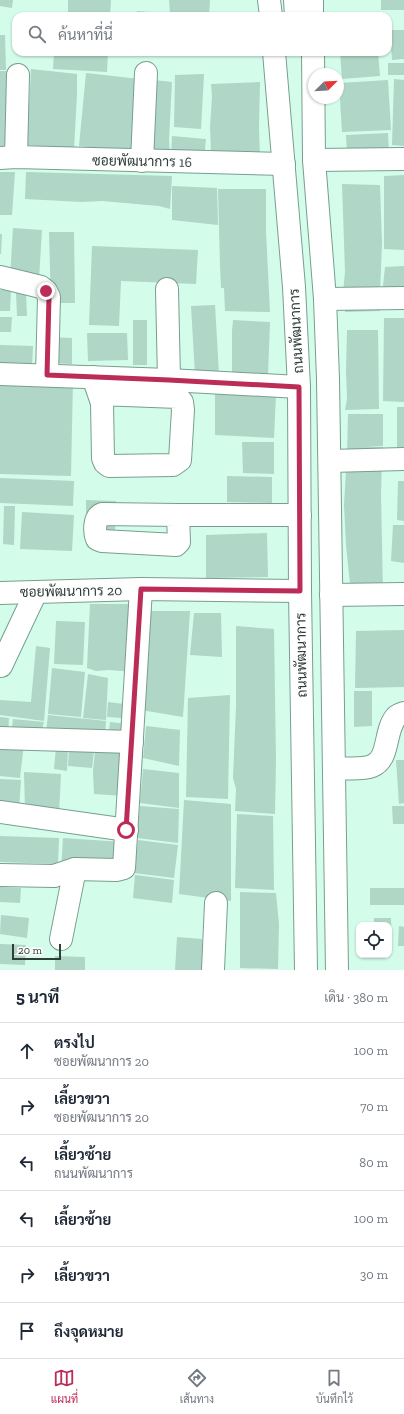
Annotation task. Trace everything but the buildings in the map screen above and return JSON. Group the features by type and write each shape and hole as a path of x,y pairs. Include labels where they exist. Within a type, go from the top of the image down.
{"street":[{"path":"269,0 270,12"},
{"path":"295,0 296,12"},
{"path":"312,0 312,12"},
{"name":"ถนนพัฒนาการ","path":"274,56 294,287 299,387 300,591 306,970"},
{"path":"299,56 314,160"},
{"path":"312,56 314,160 325,299 328,379 337,970"},
{"path":"142,161 146,73"},
{"path":"8,158 18,75"},
{"name":"ซอยพัฒนาการ 16","path":"8,158 284,164"},
{"path":"314,160 404,159"},
{"path":"0,277 41,287 46,291 49,297 47,375"},
{"path":"167,289 169,380"},
{"path":"325,299 404,298"},
{"path":"0,374 47,375 96,385 178,397 182,402 183,410 180,460 173,465 109,466 105,463 103,458 102,403 96,385"},
{"path":"96,385 169,380 299,387"},
{"path":"330,460 404,459"},
{"path":"178,515 300,515"},
{"name":"ซอยพัฒนาการ 20","path":"0,593 141,589 300,591"},
{"name":"ซอยพัฒนาการ 20","path":"0,875 54,876 75,869 123,869 125,863 141,589"},
{"path":"1,666 36,592"},
{"path":"331,595 404,594"},
{"path":"334,768 370,767 378,763 382,756 392,724 397,716 404,713"},
{"path":"0,738 132,742"},
{"path":"0,812 126,830"},
{"path":"61,939 75,869"},
{"path":"213,970 216,903"}],"route":[{"path":"46,291 49,297 47,375 299,387 300,591 141,589 126,830"}]}
